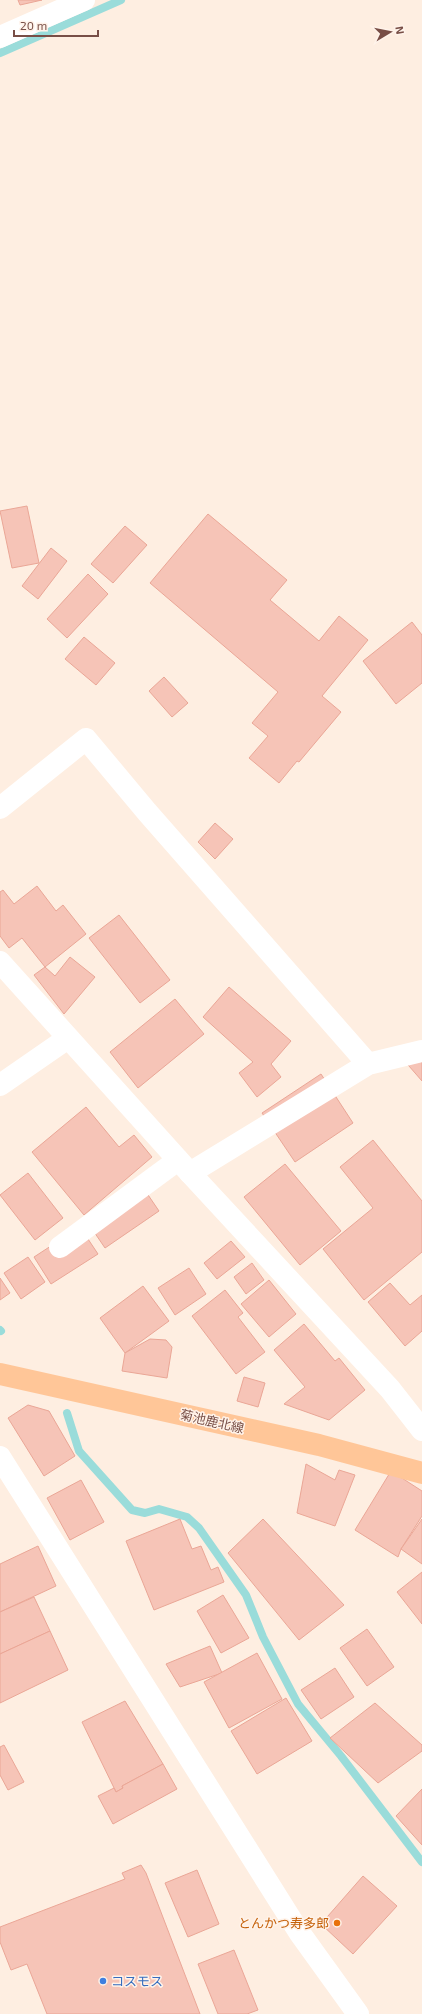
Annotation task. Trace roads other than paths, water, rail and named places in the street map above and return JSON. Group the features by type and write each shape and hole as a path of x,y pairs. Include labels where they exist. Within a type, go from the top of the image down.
{"main road":[{"name":"菊池鹿北線","path":"0,1374 319,1445 422,1473"}],"street":[{"path":"0,37 84,0"},
{"path":"0,808 86,739 147,812 368,1064"},
{"path":"0,962 184,1167 390,1389 422,1430"},
{"path":"0,1085 68,1038"},
{"path":"60,1247 184,1167 368,1064 422,1051"},
{"path":"0,1457 299,1932 358,2014"}],"waterway":[{"path":"0,53 121,0"},
{"path":"67,1413 79,1451 132,1510 145,1513 159,1509 187,1517 199,1528 246,1595 263,1637 298,1704 341,1756 422,1862"}],"place":[{"name":"とんかつ寿多郎","path":"337,1923"},
{"name":"コスモス","path":"103,1981"}]}
